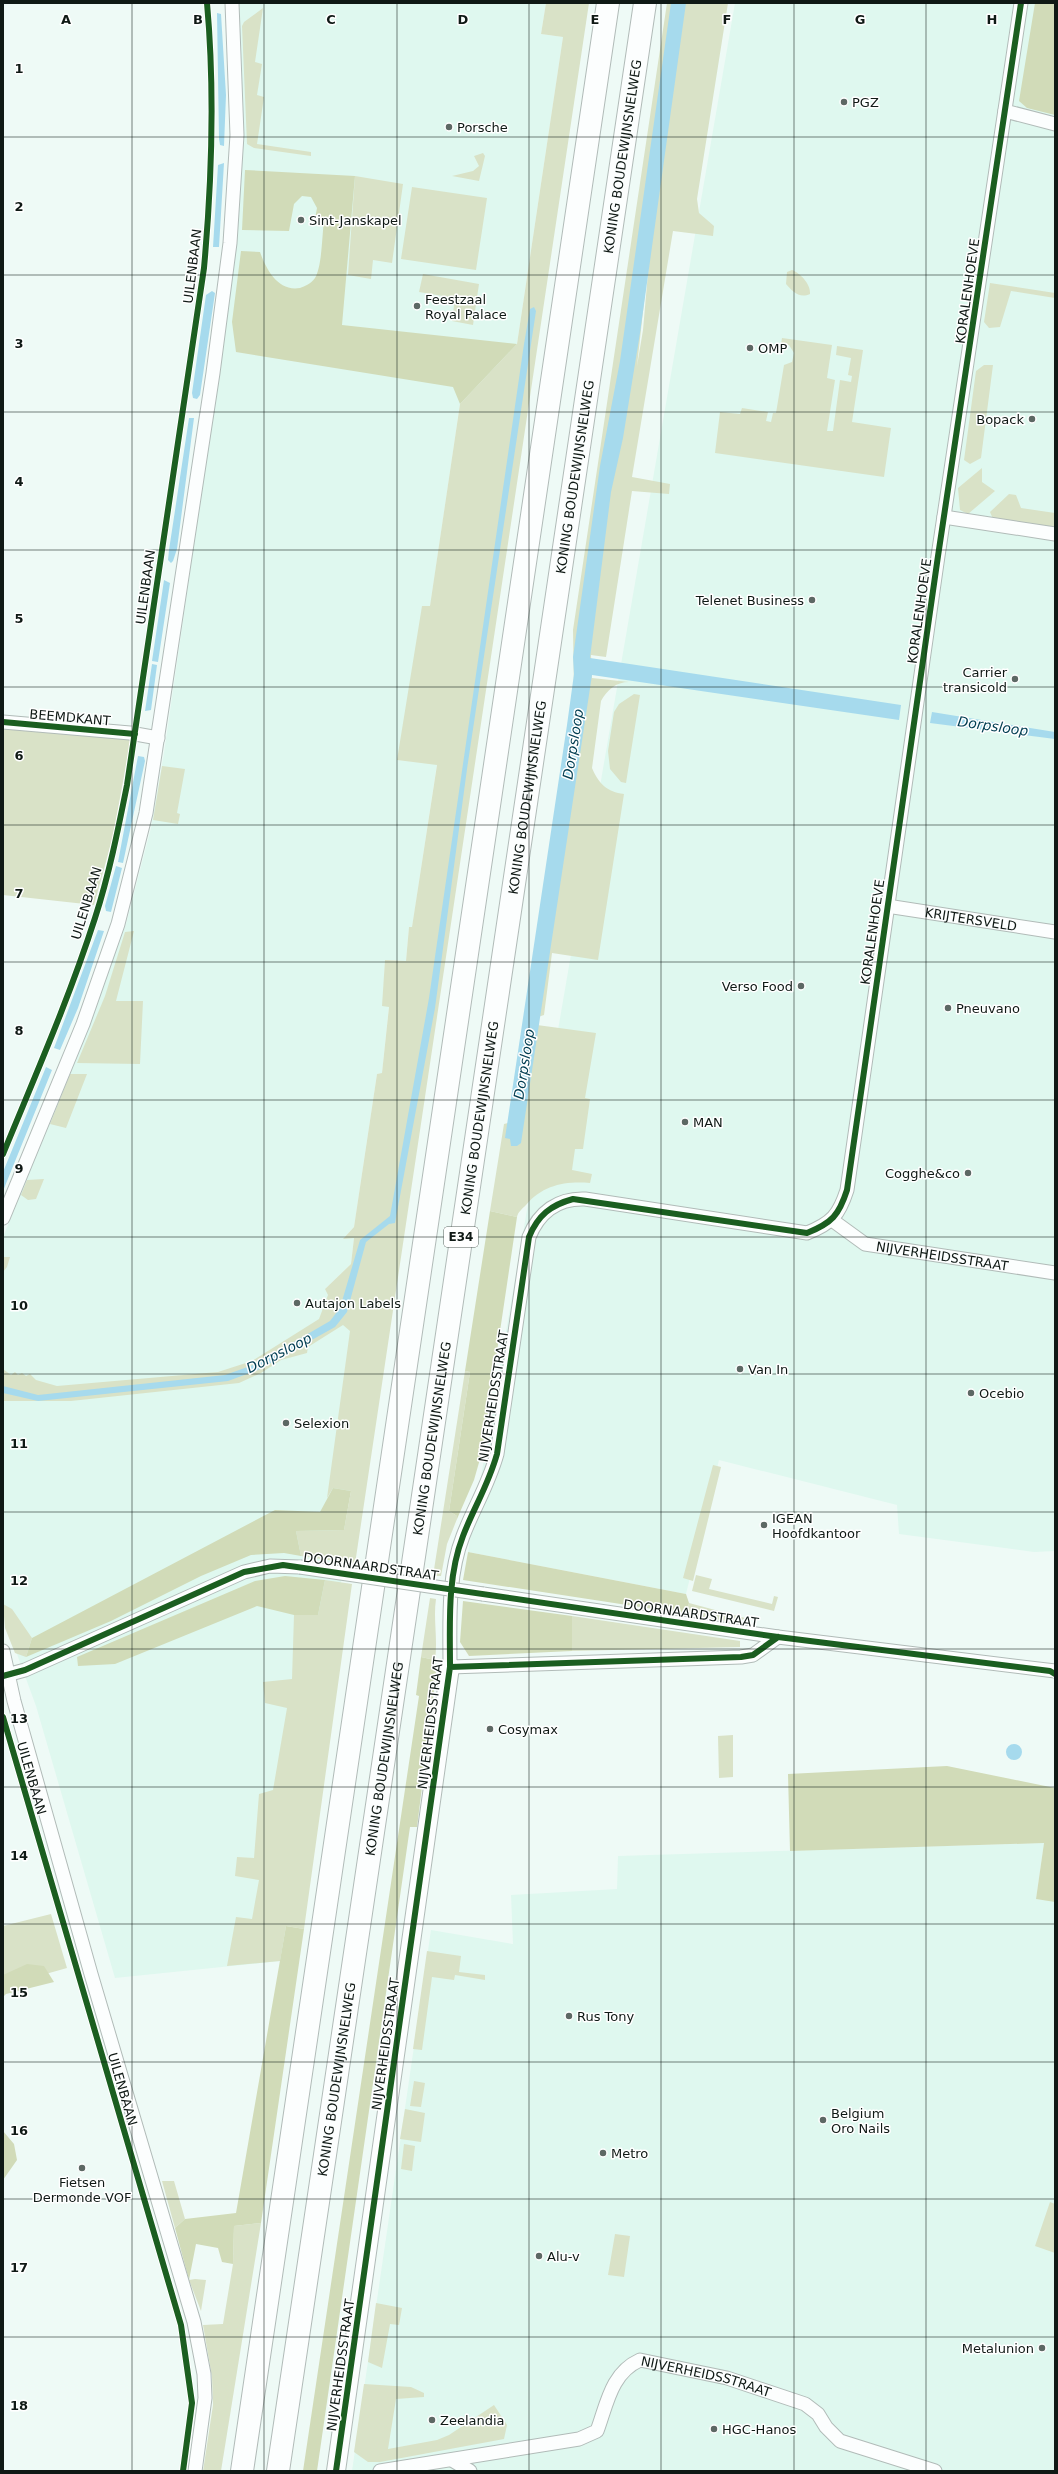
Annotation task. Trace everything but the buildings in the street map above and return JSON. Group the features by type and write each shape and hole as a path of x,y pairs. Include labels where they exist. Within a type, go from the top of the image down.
{"highway":[{"name":"E34","path":"242,2471 608,3"},
{"name":"KONING BOUDEWIJNSNELWEG","path":"278,2471 645,3"}],"street":[{"path":"3,1218 83,1024 118,924 146,813 214,373 233,214 237,104 232,3"},
{"name":"KORALENHOEVE","path":"832,1220 842,1206 847,1190 944,517 1021,3"},
{"path":"1005,111 1055,124"},
{"path":"944,517 1055,534"},
{"name":"BEEMDKANT","path":"3,722 135,734 158,738"},
{"name":"KRIJTERSVELD","path":"887,906 1055,932"},
{"name":"NIJVERHEIDSSTRAAT","path":"336,2471 450,1666 450,1600 458,1552 463,1536 489,1482 497,1454 529,1237 534,1224 545,1211 559,1202 573,1199 792,1232 807,1233 832,1220 865,1244 1055,1273"},
{"name":"DOORNAARDSTRAAT","path":"6,1675 25,1670 244,1572 270,1566 300,1567 778,1637 1053,1672"},
{"name":"DOORNAARDSTRAAT","path":"450,1666 741,1657 753,1655 778,1637"},
{"name":"UILENBAAN","path":"3,1651 6,1675 91,1974 194,2322 204,2374 205,2398 195,2471"},
{"name":"NIJVERHEIDSSTRAAT","path":"380,2471 579,2439 597,2431 616,2379 627,2366 640,2360 727,2378 805,2404 818,2414 826,2427 840,2441 935,2471"},
{"path":"452,2460 470,2471"}],"shaded area":[{"path":"239,3 546,3 541,34 563,37 517,344 460,404 430,607 423,606 398,760 437,764 412,928 409,927 406,961 385,960 383,1006 389,1006 382,1073 377,1074 354,1227 344,1238 354,1238 351,1264 325,1289 377,1277 340,1562 342,1597 280,1961 115,1978 36,1706 3,1616 3,1237 72,1067 126,924 151,828 164,753 236,251 243,118"},
{"path":"546,3 589,3 355,1564 301,1556 296,1531 344,1530 351,1491 333,1488 327,1498 350,1331 343,1325 308,1347 307,1353 281,1360 261,1373 239,1383 71,1401 3,1401 3,1369 11,1375 15,1372 18,1375 22,1373 26,1376 30,1374 36,1380 57,1386 218,1372 252,1361 319,1319 328,1295 325,1289 351,1264 354,1238 343,1239 354,1227 377,1074 382,1073 389,1007 382,1006 385,960 406,961 409,927 412,927 437,765 397,760 422,606 430,606 460,404 517,344 563,37 541,34"},
{"path":"667,3 728,3 697,199 699,213 714,226 713,236 673,231 632,477 670,484 669,494 632,491 606,657 591,655 592,678 629,682 620,683 612,687 601,701 592,768 604,786 618,793 624,794 598,960 552,953 544,1015 538,1017 537,1025 596,1033 585,1098 590,1099 583,1149 575,1149 572,1170 592,1174 590,1183 563,1184 540,1193 522,1209 517,1217 490,1211 504,1124 508,1123 574,690 573,630","holes":["651,239 643,330 637,366"]},
{"path":"735,3 1055,3 1055,1551 1034,1552 899,1534 897,1505 719,1460 686,1594 468,1552"},
{"path":"263,8 255,62 262,64 257,95 264,97 257,144 311,152 311,156 254,148 247,144 242,26 244,22"},
{"path":"483,153 485,156 479,181 452,176 473,171 479,166 474,156"},
{"path":"355,176 403,184 392,263 373,260 371,279 348,275"},
{"path":"412,187 487,198 476,270 401,259"},
{"path":"792,270 807,283 810,294 802,296 796,294 786,284 787,272"},
{"path":"423,274 479,284 473,325 452,321 455,298 419,292"},
{"path":"990,283 1055,293 1055,298 1011,291 1000,327 989,328 984,322"},
{"path":"782,338 832,345 827,378 835,380 827,431 833,431 840,380 851,382 852,376 848,375 851,358 836,355 837,346 863,350 852,422 891,428 884,477 715,453 720,412 740,414 742,408 768,412 766,421 771,422 773,413 776,413 784,365 792,362 794,353 789,345 781,344"},
{"path":"984,365 993,365 981,458 970,464 964,460 976,371"},
{"path":"982,468 982,482 995,491 968,514 960,510 958,488"},
{"path":"1009,494 1016,495 1021,508 1055,513 1055,527 993,519 990,512"},
{"path":"634,694 640,695 626,783 621,782 610,769 608,751 614,712 619,704"},
{"path":"3,726 131,738 113,836 94,905 3,895"},
{"path":"162,766 185,769 177,813 180,814 178,824 153,820"},
{"path":"134,931 116,1001 143,1001 140,1064 77,1063 105,996 125,932"},
{"path":"70,1074 87,1074 66,1128 50,1124"},
{"path":"44,1179 36,1199 28,1200 21,1195 27,1180"},
{"path":"3,1257 10,1257 7,1267 3,1272"},
{"path":"465,1371 470,1372 449,1511 457,1516 457,1519 447,1544 441,1576 433,1576"},
{"path":"713,1465 721,1467 693,1581 683,1578"},
{"path":"696,1575 712,1579 709,1589 772,1604 774,1596 778,1597 774,1611 692,1591"},
{"path":"325,1580 352,1584 304,1929 286,1926 280,1961 227,1966 236,1917 252,1919 259,1880 235,1876 237,1857 254,1858 259,1794 273,1790 287,1708 265,1703 263,1682 292,1679 294,1615 318,1615"},
{"path":"430,1598 436,1599 435,1660 421,1657"},
{"path":"689,1603 745,1618 737,1623 686,1614"},
{"path":"3,1604 12,1609 32,1638 26,1657 15,1653 5,1628"},
{"path":"572,1616 740,1641 740,1647 572,1651"},
{"path":"733,1735 733,1777 719,1778 718,1736"},
{"path":"1044,1843 1036,1899 1055,1901 1055,2471 352,2471 431,1930 513,1944 511,1895 617,1889 618,1856"},
{"path":"51,1914 67,1968 3,1986 3,1926"},
{"path":"427,1951 461,1956 459,1972 485,1975 485,1980 455,1975 454,1980 432,1977 422,2050 413,2049"},
{"path":"414,2081 425,2083 421,2107 410,2106"},
{"path":"405,2109 425,2113 421,2142 400,2139"},
{"path":"404,2144 415,2146 412,2171 401,2169"},
{"path":"162,2181 174,2181 185,2219 175,2228"},
{"path":"1050,2202 1055,2204 1055,2253 1035,2246"},
{"path":"261,2223 221,2471 203,2471 213,2405 212,2377 203,2325 223,2324 233,2264 234,2226"},
{"path":"615,2234 630,2236 624,2277 608,2275"},
{"path":"189,2280 206,2280 201,2311"},
{"path":"376,2303 402,2308 399,2325 390,2324 382,2368 368,2362"},
{"path":"364,2384 411,2387 424,2393 424,2397 396,2399 388,2449 437,2440 449,2435 494,2405 507,2425 504,2439 380,2462 368,2462 354,2452"}],"green space":[{"path":"1035,3 1055,3 1055,115 1027,108 1019,101"},
{"path":"245,170 355,176 342,325 517,344 460,404 453,387 236,352 232,322 241,251 260,252 269,272 279,283 292,288 300,288 312,282 317,273 324,221 315,219 317,208 311,197 302,196 294,204 289,231 242,230"},
{"path":"490,1211 517,1217 482,1452 474,1480 457,1519 457,1516 449,1511 470,1372 465,1371"},
{"path":"333,1488 351,1491 344,1530 296,1531 301,1556 284,1553 251,1555 201,1576 111,1621 26,1657 32,1638 275,1510 320,1512"},
{"path":"468,1552 686,1594 689,1603 686,1614 463,1580"},
{"path":"285,1576 325,1580 318,1615 294,1615 257,1606 115,1664 78,1666 77,1657 255,1581"},
{"path":"463,1601 572,1616 572,1651 469,1656 460,1642"},
{"path":"421,1657 435,1660 436,1675 417,1827 410,1827 317,2471 303,2471 419,1696 416,1695"},
{"path":"947,1766 1055,1788 1055,1902 1036,1899 1044,1843 790,1851 788,1774"},
{"path":"286,1926 304,1929 261,2223 234,2226 233,2264 222,2262 218,2248 196,2244 189,2280 175,2228 185,2219 236,2213"},
{"path":"27,1964 44,1966 54,1982 6,1994 3,1997 3,1975"},
{"path":"3,2131 14,2144 17,2160 3,2180"}],"water":[{"name":"Dorpsloop","path":"671,3 686,3 640,333 623,438 611,492 590,658 901,705 899,720 592,675 521,1143 517,1146 511,1146 510,1139 505,1138 567,725 574,674 573,657 600,466 620,361"},
{"path":"217,13 221,14 226,95 224,146 220,145 219,139"},
{"path":"224,163 219,247 213,247 218,165"},
{"path":"212,291 215,293 200,395 197,399 193,398 192,393 206,295"},
{"name":"Dorpsloop","path":"534,307 536,311 467,769 435,1008 395,1223 389,1224 366,1242 347,1312 335,1327 258,1370 228,1381 38,1401 3,1393 3,1386 38,1395 225,1375 256,1364 330,1321 340,1308 360,1240 390,1216 429,998 524,344 530,309"},
{"path":"189,418 194,418 177,549 171,563 168,560 169,550"},
{"path":"164,580 170,583 158,662 152,661"},
{"path":"152,664 157,665 151,710 145,711"},
{"name":"Dorpsloop","path":"932,712 1055,732 1055,739 930,723"},
{"path":"138,756 144,757 145,761 123,863 118,862"},
{"path":"116,866 122,868 111,912 106,911 105,906"},
{"path":"98,930 104,931 78,1008 60,1050 54,1048"},
{"path":"46,1067 52,1070 3,1191 3,1172"},
{"path":"1014,1744 1021,1749 1022,1752 1017,1759 1014,1760 1007,1755 1006,1752 1011,1745"}],"cycle path":[{"path":"3,1154 51,1037 85,948 109,869 127,785 204,268 212,136 211,70 207,3"},
{"path":"336,2471 450,1667 450,1600 454,1568 467,1525 497,1454 529,1237 541,1217 546,1212 558,1204 573,1199 807,1233 829,1222 841,1206 847,1190 938,556 1021,3"},
{"path":"3,722 135,734"},
{"path":"3,1676 25,1670 244,1572 283,1565 778,1637 1050,1671 1055,1674"},
{"path":"450,1667 741,1657 753,1655 778,1637"},
{"path":"3,1717 181,2325 192,2403 183,2471"}],"place":[{"name":"PGZ","path":"844,102"},
{"name":"Porsche","path":"449,127"},
{"name":"Sint-Janskapel","path":"301,220"},
{"name":"Feestzaal Royal Palace","path":"417,306"},
{"name":"OMP","path":"750,348"},
{"name":"Bopack","path":"1032,419"},
{"name":"Telenet Business","path":"812,600"},
{"name":"Carrier transicold","path":"1015,679"},
{"name":"Verso Food","path":"801,986"},
{"name":"Pneuvano","path":"948,1008"},
{"name":"MAN","path":"685,1122"},
{"name":"Cogghe&co","path":"968,1173"},
{"name":"Autajon Labels","path":"297,1303"},
{"name":"Van In","path":"740,1369"},
{"name":"Ocebio","path":"971,1393"},
{"name":"Selexion","path":"286,1423"},
{"name":"IGEAN Hoofdkantoor","path":"764,1525"},
{"name":"Cosymax","path":"490,1729"},
{"name":"Rus Tony","path":"569,2016"},
{"name":"Belgium Oro Nails","path":"823,2120"},
{"name":"Metro","path":"603,2153"},
{"name":"Fietsen Dermonde VOF","path":"82,2168"},
{"name":"Alu-v","path":"539,2256"},
{"name":"Metalunion","path":"1042,2348"},
{"name":"Zeelandia","path":"432,2420"},
{"name":"HGC-Hanos","path":"714,2429"}]}
